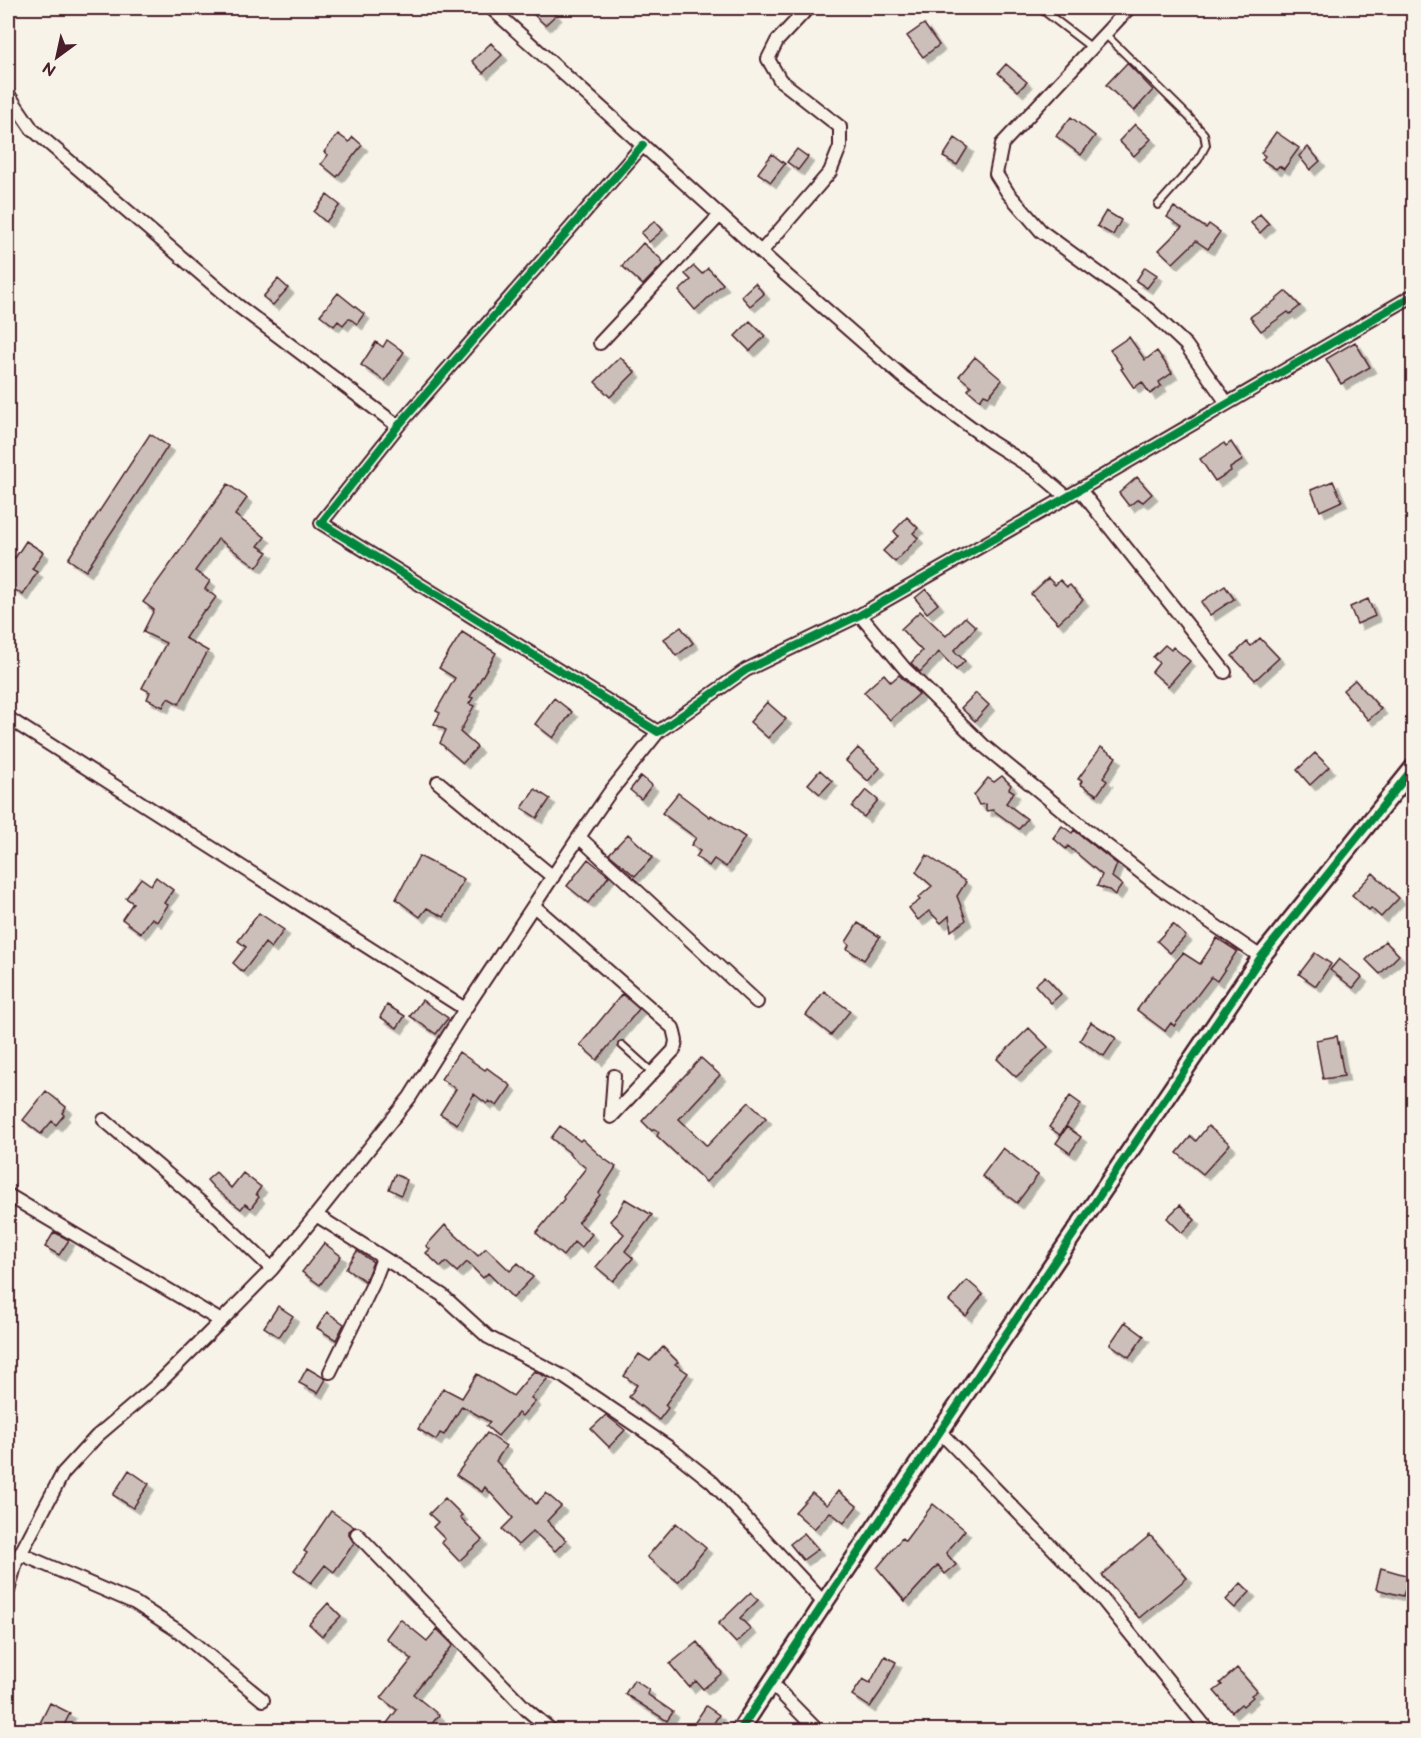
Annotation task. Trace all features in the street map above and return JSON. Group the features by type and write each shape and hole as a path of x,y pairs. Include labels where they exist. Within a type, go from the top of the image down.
{"street":[{"path":"490,8 903,377 991,442 1034,470 1067,497"},
{"path":"761,252 831,172 840,147 840,127 780,80 768,59 777,41 808,8"},
{"path":"1129,8 1002,144 996,174 1008,194 1041,231 1148,309 1186,345 1227,403"},
{"path":"8,94 32,129 237,305 398,426"},
{"path":"643,145 398,426 321,523 658,732"},
{"path":"600,343 720,215"},
{"path":"8,1591 15,1558 63,1473 97,1436 158,1384 221,1322 272,1269 316,1215 410,1097 465,1009 579,837 610,792 658,732 746,670 860,615 1080,490 1413,295"},
{"path":"1080,490 1225,672"},
{"path":"860,615 905,669 984,746 1162,889 1261,957"},
{"path":"8,718 465,1009"},
{"path":"740,1731 939,1432 1261,957 1413,767"},
{"path":"438,782 553,877"},
{"path":"579,837 757,1002"},
{"path":"534,906 673,1029 676,1041 674,1050 611,1117 614,1076"},
{"path":"104,1120 219,1218 272,1269"},
{"path":"8,1195 221,1322"},
{"path":"316,1215 442,1295 488,1337 564,1377 668,1447 720,1491 824,1603"},
{"path":"330,1372 373,1284 382,1258"},
{"path":"939,1432 1103,1600 1208,1731"},
{"path":"357,1534 526,1709 551,1731"},
{"path":"15,1558 135,1603 180,1632 263,1700"},
{"path":"771,1683 817,1731"}],"lane":[{"path":"1040,8 1092,48"},
{"path":"1105,34 1204,134 1206,145 1198,160 1158,205"},
{"path":"622,1045 654,1073"}],"building":[{"path":"527,8 549,8 556,15 545,25"},
{"path":"924,24 939,45 923,57 907,36"},
{"path":"491,43 502,55 483,73 472,61"},
{"path":"1127,63 1153,90 1134,111 1106,85"},
{"path":"1006,64 1027,82 1018,91 998,73"},
{"path":"1071,117 1095,136 1081,155 1056,136"},
{"path":"1135,124 1151,139 1134,156 1119,141"},
{"path":"1276,132 1299,148 1284,169 1279,166 1276,169 1262,160 1265,156 1261,153"},
{"path":"338,134 349,142 353,137 362,145 337,177 321,164 328,155 324,152"},
{"path":"955,138 968,147 957,165 943,157"},
{"path":"1308,147 1320,161 1310,170 1299,156"},
{"path":"797,149 808,157 798,170 787,162"},
{"path":"772,154 785,164 771,182 758,173"},
{"path":"327,195 340,205 326,222 314,212"},
{"path":"1174,207 1206,228 1209,224 1220,232 1208,249 1196,241 1173,263 1159,250 1182,227 1167,217"},
{"path":"1106,211 1121,220 1113,235 1097,226"},
{"path":"1260,214 1269,224 1260,233 1251,223"},
{"path":"655,221 663,230 649,242 641,233"},
{"path":"643,243 662,260 662,265 643,285 622,266"},
{"path":"694,266 702,274 708,268 723,284 695,310 679,291 691,280 685,274"},
{"path":"1145,267 1157,275 1147,288 1136,281"},
{"path":"278,279 288,288 273,305 263,297"},
{"path":"755,283 764,294 750,306 741,296"},
{"path":"1286,291 1300,306 1261,331 1250,317 1267,307"},
{"path":"338,293 364,314 357,324 349,318 343,325 338,321 334,326 320,315"},
{"path":"750,321 765,336 750,351 735,336"},
{"path":"1129,337 1145,360 1157,351 1172,373 1159,382 1161,386 1150,394 1142,382 1134,388 1110,350"},
{"path":"387,340 404,352 385,381 361,365 376,342 383,347"},
{"path":"1355,342 1370,367 1341,384 1326,359"},
{"path":"620,357 635,372 610,397 595,382"},
{"path":"975,357 1002,380 989,396 984,394 980,400 968,390 971,386 959,376"},
{"path":"150,434 168,446 86,571 68,559"},
{"path":"1231,442 1243,460 1215,481 1200,459 1224,443 1226,446"},
{"path":"1137,477 1152,494 1143,502 1138,499 1129,506 1119,493"},
{"path":"1333,481 1342,501 1320,511 1311,490"},
{"path":"228,484 247,498 235,515 265,537 258,546 268,552 257,567 218,539 195,571 210,581 205,589 216,597 185,638 208,651 179,704 168,698 163,707 147,699 150,692 142,688 166,643 143,632 154,610 143,602"},
{"path":"907,517 918,528 913,533 918,538 895,562 883,551 898,536 894,531"},
{"path":"26,541 43,552 32,569 37,572 23,595 8,585 8,563 13,556 15,558"},
{"path":"1048,578 1055,585 1060,580 1067,587 1070,585 1083,600 1058,623 1031,594"},
{"path":"1225,586 1234,599 1210,615 1201,602"},
{"path":"926,589 938,604 927,613 915,598"},
{"path":"1368,599 1375,616 1357,624 1350,607"},
{"path":"920,611 946,636 965,617 976,627 954,651 965,661 956,670 939,652 920,672 911,663 922,651 901,629"},
{"path":"681,627 693,643 676,656 664,639"},
{"path":"462,632 496,653 470,697 473,698 469,704 474,706 460,732 477,747 463,763 440,743 446,730 434,724 440,713 436,711 455,678 439,668"},
{"path":"1260,638 1279,658 1255,680 1232,656 1247,642 1251,646"},
{"path":"1165,645 1171,650 1173,647 1190,661 1168,686 1152,672 1159,663 1153,657"},
{"path":"884,674 891,682 899,675 919,694 890,720 864,692"},
{"path":"1355,680 1381,709 1368,720 1343,690"},
{"path":"976,693 989,705 975,721 961,708"},
{"path":"554,698 572,712 553,738 535,724"},
{"path":"767,702 786,719 768,738 750,722"},
{"path":"1101,747 1116,757 1103,778 1107,781 1097,795 1080,784 1082,781 1078,779"},
{"path":"858,748 880,768 868,781 846,761"},
{"path":"1315,753 1329,767 1310,785 1297,770"},
{"path":"820,770 832,781 820,794 808,784"},
{"path":"641,776 652,785 641,799 630,790"},
{"path":"1002,776 1011,785 1009,789 1014,792 1006,803 1027,819 1019,829 993,810 986,811 986,804 979,805 974,795 988,778 994,782"},
{"path":"535,789 550,799 537,818 522,808"},
{"path":"866,790 878,800 864,817 852,807"},
{"path":"678,793 710,817 711,815 745,837 726,867 714,859 709,866 696,857 700,851 691,845 696,838 662,813"},
{"path":"1062,826 1072,833 1074,830 1117,864 1112,877 1122,885 1115,895 1097,886 1102,875 1068,846 1066,849 1053,838"},
{"path":"628,834 653,857 635,876 609,854"},
{"path":"927,855 966,882 957,896 966,920 951,931 949,916 941,923 929,911 918,920 909,908 920,900 918,898 932,886 916,872"},
{"path":"419,856 464,879 444,917 427,908 420,917 396,899"},
{"path":"588,859 609,876 588,903 567,886"},
{"path":"1373,873 1399,898 1381,917 1352,895"},
{"path":"156,877 173,890 164,903 168,905 157,922 152,918 141,933 122,919 133,903 126,898 141,878 151,885"},
{"path":"259,913 284,930 271,948 265,943 243,972 233,963 246,947 238,941"},
{"path":"858,923 880,937 864,960 847,949 849,945 846,942"},
{"path":"1173,924 1186,936 1170,953 1157,941"},
{"path":"1217,938 1237,951 1217,981 1211,977 1174,1026 1171,1023 1165,1031 1137,1010 1183,953 1200,964"},
{"path":"1385,941 1399,955 1380,974 1366,960"},
{"path":"1315,953 1331,964 1316,986 1299,974"},
{"path":"1339,959 1362,977 1353,988 1330,970"},
{"path":"1045,976 1061,994 1051,1003 1035,985"},
{"path":"824,991 850,1011 831,1035 806,1015"},
{"path":"622,994 639,1009 597,1060 580,1045"},
{"path":"422,1000 448,1018 436,1034 410,1016"},
{"path":"387,1005 405,1016 397,1028 380,1017"},
{"path":"1091,1022 1116,1038 1104,1056 1080,1040"},
{"path":"1029,1028 1048,1047 1016,1077 997,1059"},
{"path":"1337,1036 1344,1076 1323,1079 1316,1040"},
{"path":"459,1052 485,1070 487,1068 511,1086 497,1106 489,1101 487,1104 474,1094 457,1124 440,1114 456,1089 441,1079"},
{"path":"701,1058 720,1075 679,1119 707,1146 749,1102 766,1118 706,1182 657,1136 659,1132 654,1129 652,1131 642,1121"},
{"path":"46,1091 66,1107 62,1113 64,1115 56,1125 52,1121 41,1134 23,1120"},
{"path":"1070,1096 1081,1104 1060,1135 1049,1127"},
{"path":"560,1126 580,1141 582,1139 616,1167 599,1193 600,1195 578,1222 592,1234 581,1248 574,1242 563,1256 536,1233 586,1168 551,1138"},
{"path":"1208,1126 1230,1144 1203,1174 1177,1153 1191,1136 1196,1141"},
{"path":"1067,1127 1081,1137 1070,1153 1056,1143"},
{"path":"1003,1148 1038,1175 1017,1203 982,1176"},
{"path":"216,1172 231,1188 243,1173 261,1187 256,1194 259,1197 251,1208 245,1204 241,1209 214,1188 207,1180"},
{"path":"395,1174 407,1180 401,1195 389,1189"},
{"path":"625,1199 652,1215 625,1251 633,1258 613,1281 596,1267 624,1234 610,1221"},
{"path":"1180,1205 1195,1220 1182,1233 1167,1218"},
{"path":"445,1225 478,1256 486,1248 510,1271 518,1263 533,1277 513,1298 488,1273 483,1278 467,1262 457,1272 446,1262 441,1267 426,1253 430,1249 426,1246"},
{"path":"54,1232 69,1240 59,1255 45,1247"},
{"path":"324,1243 341,1256 320,1285 302,1272"},
{"path":"357,1251 373,1262 365,1281 346,1268"},
{"path":"967,1280 983,1294 966,1316 949,1301"},
{"path":"278,1306 293,1316 279,1337 264,1327"},
{"path":"327,1312 344,1324 336,1340 317,1328"},
{"path":"1125,1322 1144,1336 1129,1357 1110,1344"},
{"path":"663,1347 678,1362 675,1364 688,1373 665,1405 668,1408 659,1420 629,1397 637,1385 624,1376 639,1354 650,1361"},
{"path":"307,1368 326,1379 318,1393 299,1383"},
{"path":"534,1371 548,1378 531,1398 535,1401 522,1416 518,1413 498,1436 486,1426 490,1422 462,1406 444,1435 440,1433 436,1440 418,1429 443,1388 462,1398 477,1374 513,1396"},
{"path":"606,1415 625,1430 609,1447 591,1429"},
{"path":"487,1433 506,1446 496,1461 536,1504 546,1493 561,1506 547,1521 566,1540 555,1551 533,1531 518,1545 502,1529 513,1518 485,1487 482,1492 456,1475"},
{"path":"129,1470 149,1484 133,1508 113,1495"},
{"path":"838,1491 857,1506 844,1523 830,1512 814,1529 795,1512 812,1493 827,1505"},
{"path":"445,1498 482,1540 459,1561 441,1542 445,1539 433,1527 438,1522 429,1514"},
{"path":"933,1504 965,1530 946,1553 956,1565 945,1574 938,1565 905,1601 877,1568 902,1538 905,1541"},
{"path":"331,1511 354,1527 349,1531 349,1535 354,1543 334,1572 325,1565 311,1583 294,1570 307,1553 304,1551"},
{"path":"676,1523 706,1548 678,1582 647,1557"},
{"path":"804,1533 818,1549 803,1560 790,1544"},
{"path":"1150,1535 1187,1578 1139,1618 1102,1575"},
{"path":"1381,1568 1409,1576 1403,1596 1376,1589"},
{"path":"1241,1583 1250,1592 1235,1608 1226,1600"},
{"path":"751,1592 758,1600 740,1618 751,1629 736,1643 718,1624"},
{"path":"328,1603 341,1616 322,1636 309,1624"},
{"path":"400,1619 427,1641 437,1629 453,1645 413,1694 439,1715 426,1731 381,1731 397,1710 381,1698 412,1659 386,1638"},
{"path":"697,1642 722,1673 703,1689 696,1681 689,1687 670,1664"},
{"path":"885,1656 896,1662 870,1707 852,1695 863,1679 870,1683"},
{"path":"1237,1668 1257,1691 1243,1706 1241,1704 1232,1712 1214,1691"},
{"path":"634,1680 649,1690 647,1694 673,1712 667,1721 625,1694"},
{"path":"50,1703 70,1713 61,1731 40,1723"},
{"path":"706,1706 719,1715 709,1731 689,1731"}],"cycle path":[{"path":"643,145 398,426 321,523 658,732 746,670 860,615 1414,295"},
{"path":"740,1730 1261,957 1414,767"}]}
